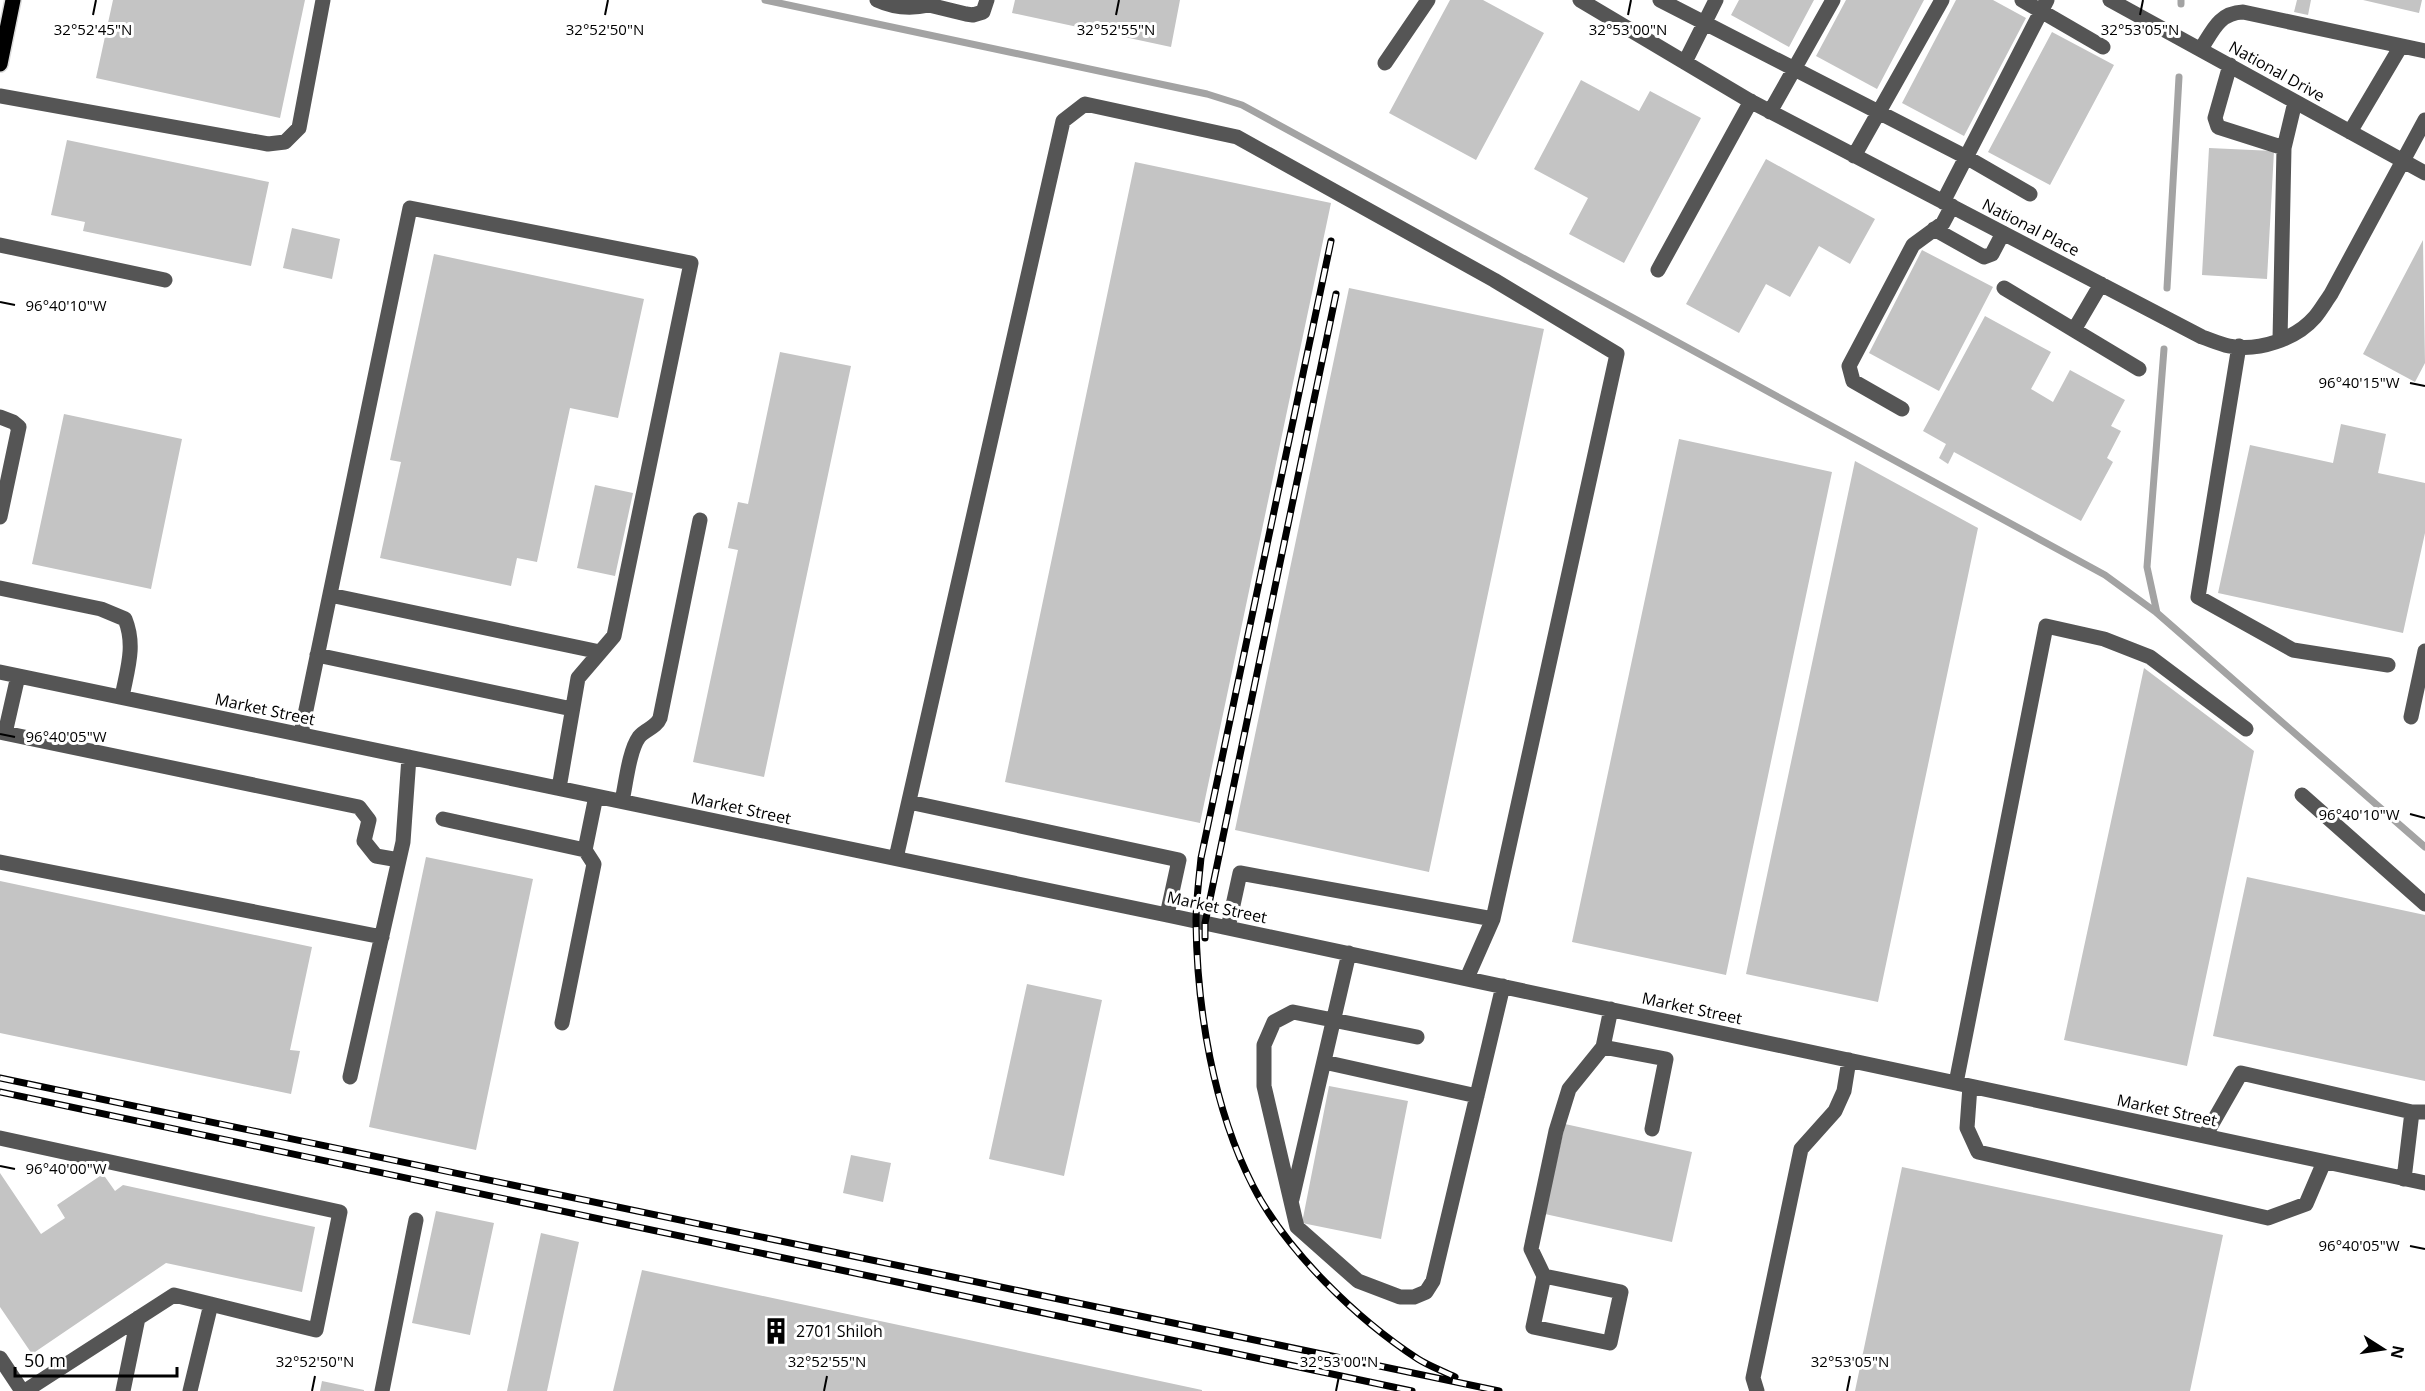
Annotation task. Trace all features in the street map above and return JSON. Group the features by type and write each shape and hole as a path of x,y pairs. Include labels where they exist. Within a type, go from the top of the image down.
{"main road":[{"path":"0,64 13,0"}],"street":[{"path":"0,96 268,144 285,142 299,128 323,0"},
{"path":"877,0 901,8 919,7 929,2 974,15 983,12 987,0"},
{"path":"1385,63 1428,0"},
{"name":"National Place","path":"1580,0 1770,112 2202,337 2231,346 2261,346 2280,340 2290,336 2314,318 2331,294 2425,120"},
{"path":"1660,0 1966,157 2030,194"},
{"path":"1684,62 1716,0"},
{"path":"1770,112 1833,0"},
{"path":"1854,156 1942,0"},
{"path":"2022,0 2044,5 2103,47"},
{"name":"National Drive","path":"2110,0 2425,173"},
{"path":"1902,409 1853,381 1849,366 1913,245 1942,223 1966,157 2044,5"},
{"path":"2201,49 2217,23 2230,13 2243,12 2425,51"},
{"path":"2350,132 2401,46"},
{"path":"2230,65 2215,118 2218,127 2284,148"},
{"path":"1658,270 1751,101"},
{"path":"2280,340 2284,148 2295,102"},
{"path":"896,858 1063,121 1085,105 1237,137 1494,280 1617,354 1493,919 1467,978"},
{"path":"301,734 410,208 691,263 614,636 578,678 559,788"},
{"path":"1934,229 1984,256 1992,254 2003,233"},
{"path":"0,245 165,280"},
{"path":"2074,330 2101,284"},
{"path":"2004,288 2139,369"},
{"path":"2240,346 2198,597 2293,650 2388,665"},
{"path":"0,417 13,422 19,428 0,517"},
{"path":"622,801 634,745 641,734 657,724 660,718 700,520"},
{"path":"0,588 101,609 125,619 131,633 131,650 122,697"},
{"path":"330,595 600,651"},
{"path":"2246,729 2150,657 2103,639 2046,626 1963,1084 1967,1128 1978,1152 2268,1218 2306,1204 2324,1162"},
{"path":"2411,717 2425,651"},
{"path":"317,655 572,709"},
{"name":"Market Street","path":"0,672 1349,953 2425,1183"},
{"path":"18,676 2,733 359,807 369,820 364,841 376,856 399,860"},
{"path":"350,1077 403,842 409,757"},
{"path":"2302,795 2425,904"},
{"path":"562,1023 594,864 585,850 596,796"},
{"path":"909,802 1179,860 1167,915"},
{"path":"443,819 585,850"},
{"path":"0,862 382,937"},
{"path":"1228,928 1240,873 1493,919"},
{"path":"1291,1202 1349,953"},
{"path":"1417,1037 1293,1012 1274,1022 1264,1045 1264,1086 1297,1227 1358,1281 1400,1297 1414,1297 1426,1292 1433,1281 1503,986"},
{"path":"1544,1276 1621,1292 1610,1343 1533,1327 1544,1276 1531,1249 1556,1131 1569,1089 1604,1047 1611,1009"},
{"path":"1604,1047 1666,1059 1652,1129"},
{"path":"1757,1391 1753,1377 1801,1149 1835,1111 1844,1091 1849,1060"},
{"path":"1324,1062 1477,1096"},
{"path":"2205,1136 2241,1073 2419,1112 2404,1179"},
{"path":"0,1138 340,1212 316,1330 174,1295 24,1391 0,1358"},
{"path":"382,1391 416,1220"},
{"path":"190,1391 211,1304"},
{"path":"123,1391 138,1318"},
{"path":"4,1391 9,1372"}],"building":[{"path":"113,0 305,0 280,118 96,78"},
{"path":"1015,0 1180,0 1171,47 1012,13"},
{"path":"1450,0 1483,0 1544,33 1476,160 1389,113"},
{"path":"1739,0 1814,0 1789,47 1731,15"},
{"path":"1846,0 1924,0 1877,89 1816,56"},
{"path":"1956,0 1993,0 2026,18 1964,136 1902,103"},
{"path":"2297,0 2311,0 2308,15 2294,12"},
{"path":"2363,0 2422,0 2419,13"},
{"path":"2052,32 2114,65 2050,185 1988,152"},
{"path":"1581,80 1639,111 1650,91 1701,118 1624,263 1569,234 1588,198 1534,169"},
{"path":"67,140 269,182 251,266 83,231 85,222 51,215"},
{"path":"2209,148 2274,151 2267,279 2202,275"},
{"path":"1766,159 1875,219 1850,264 1819,246 1790,297 1766,284 1739,333 1686,304"},
{"path":"1135,162 1331,203 1200,823 1005,782"},
{"path":"292,228 340,239 332,279 283,268"},
{"path":"2423,240 2425,363 2415,382 2363,354"},
{"path":"1922,250 1993,287 1939,391 1869,353"},
{"path":"434,254 644,299 618,418 570,408 537,562 517,558 511,586 380,558 401,462 390,460"},
{"path":"1349,288 1544,329 1429,872 1235,830"},
{"path":"1985,316 2051,352 2031,389 2053,402 2070,370 2125,400 2111,426 2121,431 2107,458 2113,462 2081,521 1954,452 1948,464 1939,458 1946,444 1923,431"},
{"path":"780,352 851,366 764,777 693,762 738,550 728,548 738,502 748,504"},
{"path":"64,414 182,439 151,589 32,564"},
{"path":"2341,424 2386,434 2378,473 2425,483 2425,533 2403,633 2218,593 2250,445 2333,463"},
{"path":"1679,439 1832,472 1726,975 1572,942"},
{"path":"1855,461 1978,528 1878,1002 1746,974"},
{"path":"595,485 633,493 615,576 577,568"},
{"path":"2144,668 2254,751 2187,1066 2064,1040"},
{"path":"426,857 533,879 476,1150 369,1127"},
{"path":"2247,877 2425,915 2425,1081 2213,1036"},
{"path":"0,881 312,947 290,1050 300,1051 291,1094 0,1033"},
{"path":"1027,984 1102,1000 1064,1176 989,1159"},
{"path":"1329,1086 1408,1101 1381,1239 1302,1223"},
{"path":"1565,1124 1692,1152 1672,1242 1545,1214"},
{"path":"851,1155 891,1163 883,1202 843,1193"},
{"path":"1902,1167 2223,1235 2190,1391 1855,1391"},
{"path":"0,1173 41,1234 65,1218 57,1205 103,1174 115,1191 123,1185 315,1227 302,1292 166,1263 32,1354 0,1307"},
{"path":"436,1211 494,1223 470,1335 412,1323"},
{"path":"541,1233 579,1242 547,1391 507,1391"},
{"name":"2701 Shiloh","path":"642,1270 1202,1390 1202,1391 613,1391"},
{"path":"322,1381 364,1390 364,1391 320,1391"}],"waterway":[{"path":"765,0 1207,94 1242,105 2105,575 2157,613 2425,847"},
{"path":"2167,288 2179,77"},
{"path":"2157,613 2147,567 2164,349"}],"railway":[{"path":"1331,241 1201,858 1196,922 1200,989 1210,1057 1227,1124 1239,1156 1267,1210 1304,1259 1348,1304 1418,1359 1455,1377"},
{"path":"1205,938 1205,923 1336,294"},
{"path":"0,1078 1499,1391"},
{"path":"0,1092 1412,1391"}],"place":[{"name":"2701 Shiloh","path":"776,1331"}]}
